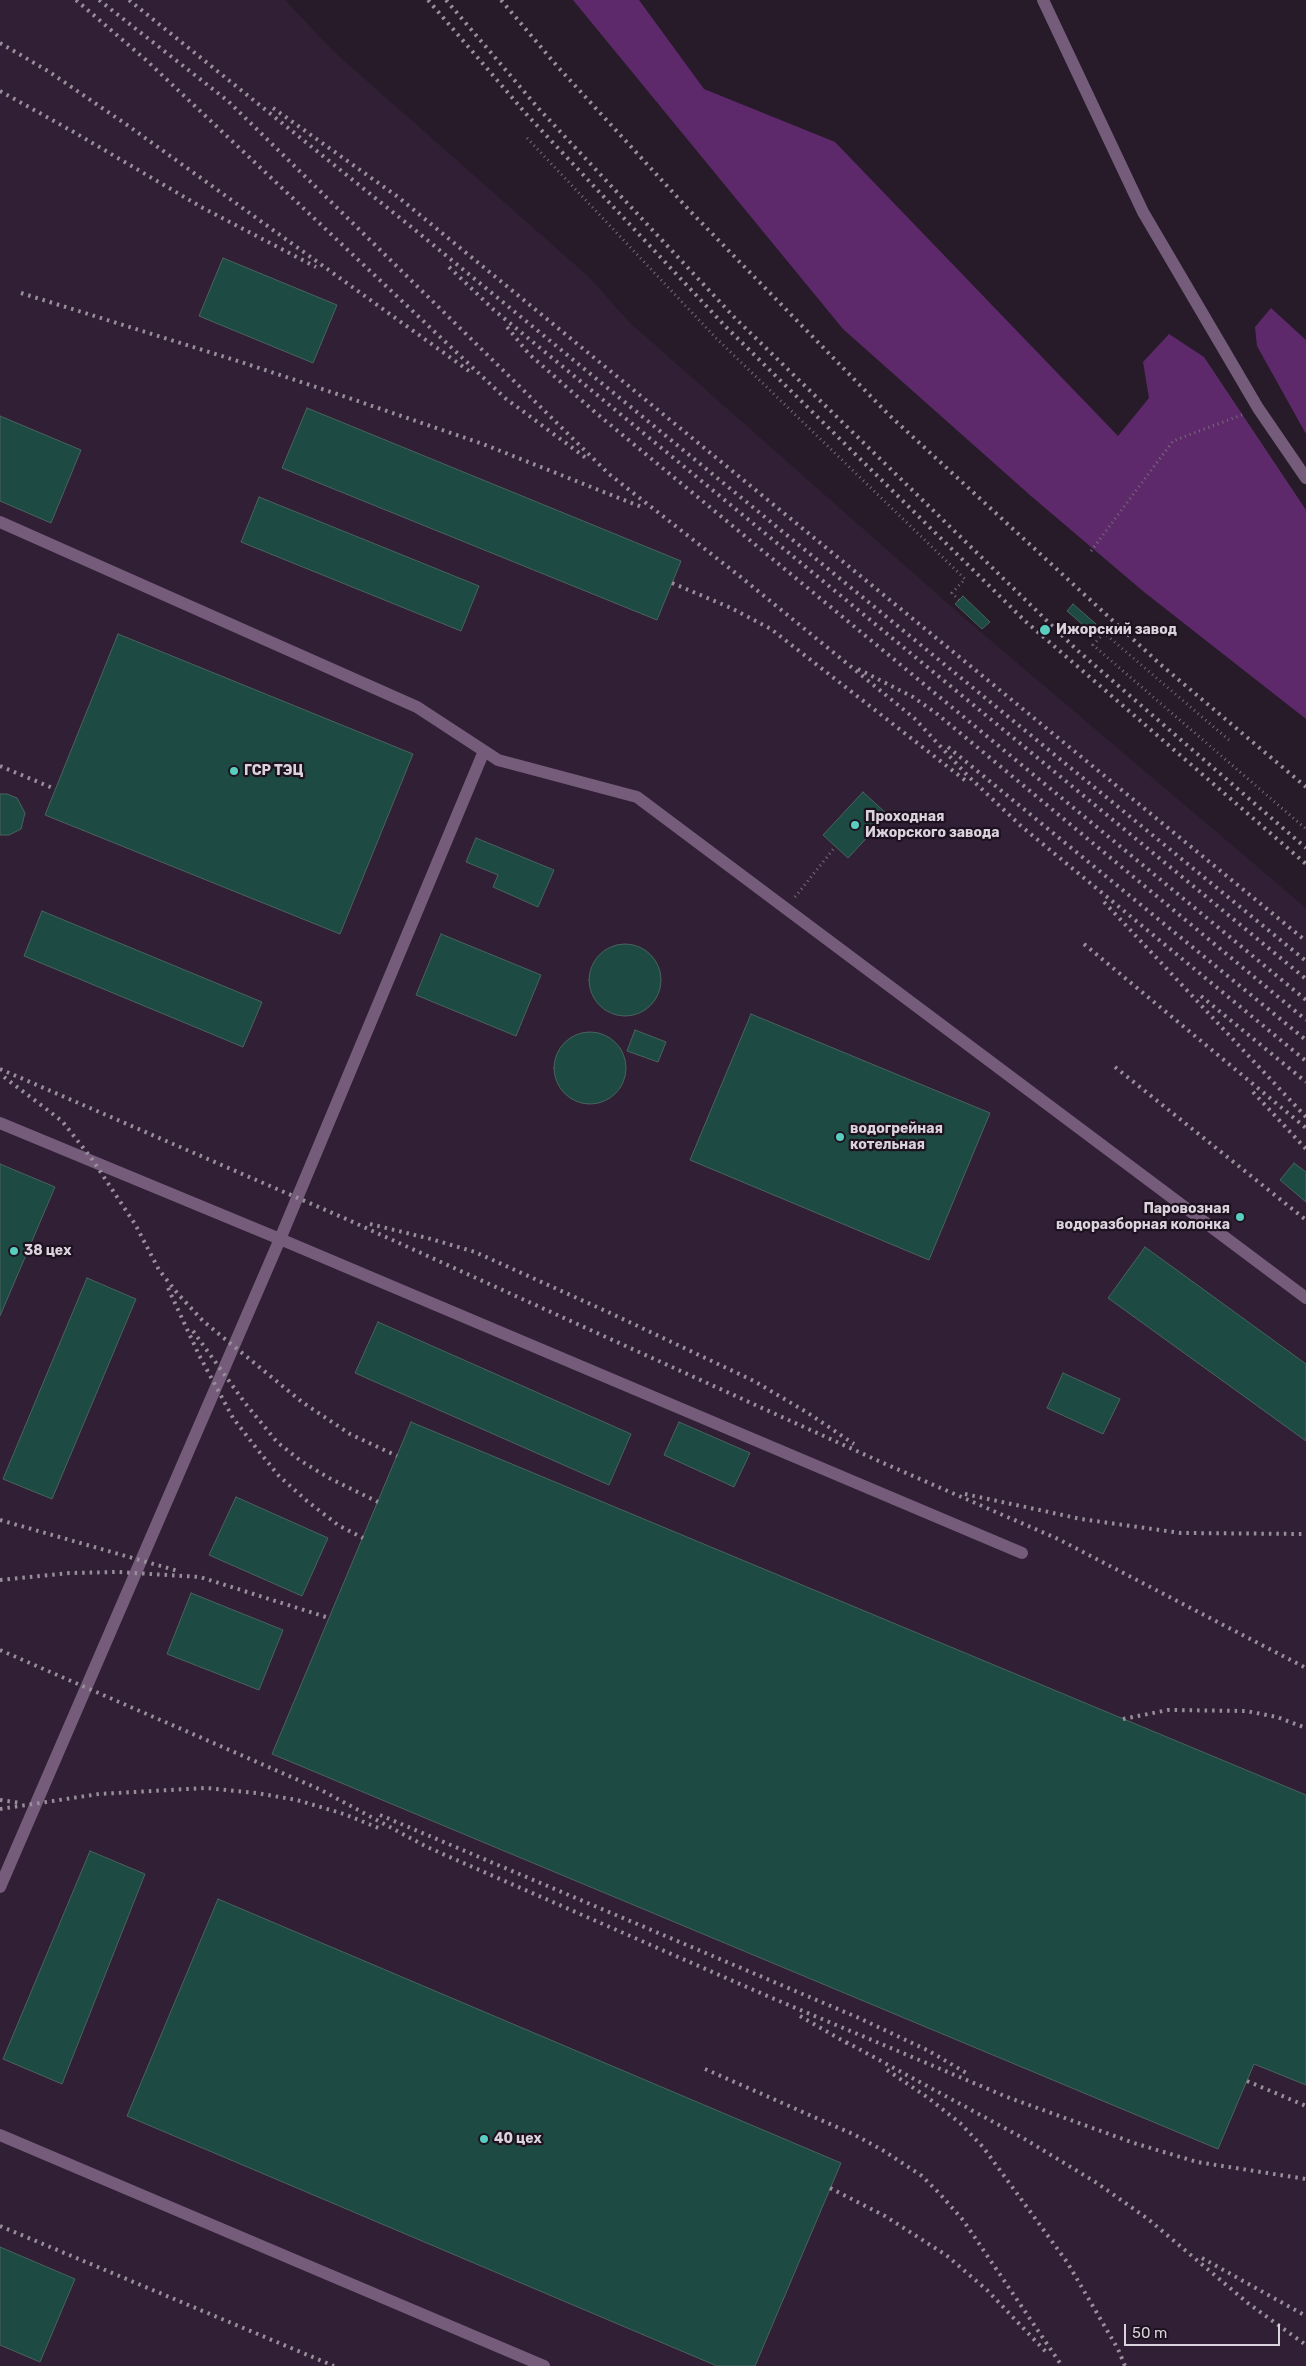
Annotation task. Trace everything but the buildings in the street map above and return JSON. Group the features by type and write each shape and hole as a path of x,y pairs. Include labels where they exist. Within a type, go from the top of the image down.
{"lane":[{"path":"1043,0 1143,212 1258,408 1306,478"},
{"path":"0,522 417,707 498,760 636,797 1306,1298"},
{"path":"0,1887 280,1238 484,751"},
{"path":"0,1122 280,1238 1022,1553"},
{"path":"0,2135 544,2366"}],"path":[{"path":"527,138 716,338 965,579 952,593 959,600"},
{"path":"1091,552 1173,441 1258,408"},
{"path":"1094,628 1104,634 1229,740"},
{"path":"1103,635 1093,645 1306,830"},
{"path":"786,909 835,847"}],"shaded area":[{"path":"0,0 285,0 333,51 590,278 629,322 963,617 1306,908 1306,2366 0,2366"},
{"path":"573,0 639,0 704,89 835,142 1118,436 1149,398 1143,362 1169,334 1204,357 1306,510 1306,719 1144,592 1031,496 843,329"},
{"path":"1271,308 1306,340 1306,434 1257,346 1255,327"}],"railway":[{"path":"76,0 146,60 505,398 586,458"},
{"path":"99,0 228,101 609,474 742,578 914,718 968,776 1021,826 1306,1061"},
{"path":"129,0 415,230 1306,961"},
{"path":"428,0 528,116 726,327 1025,621 1306,864"},
{"path":"446,0 539,109 735,318 1077,650 1306,848"},
{"path":"501,0 557,66 690,211 889,415 1160,664 1306,787"},
{"path":"0,43 48,71 130,127 469,371"},
{"path":"0,91 203,208 316,267"},
{"path":"273,108 398,197 1306,941"},
{"path":"449,267 494,310 1306,979"},
{"path":"21,293 241,362 483,444 644,508"},
{"path":"507,327 529,354 596,413 1306,1000"},
{"path":"672,583 731,608 771,629 966,781"},
{"path":"858,669 913,697 936,713 1306,1020"},
{"path":"948,747 1306,1040"},
{"path":"0,766 55,789"},
{"path":"1104,902 1306,1117"},
{"path":"1084,944 1306,1128"},
{"path":"1201,996 1306,1082"},
{"path":"1115,1067 1306,1220"},
{"path":"0,1069 344,1218 881,1462 1058,1539 1306,1668"},
{"path":"4,1077 62,1121 92,1159 135,1224 159,1270 203,1321 302,1402 350,1434 397,1456"},
{"path":"1253,1092 1306,1149"},
{"path":"370,1224 475,1252 608,1312 754,1381 808,1413 854,1444"},
{"path":"168,1288 199,1355 233,1418 257,1449 279,1476 307,1501 338,1525 363,1538"},
{"path":"193,1331 245,1403 277,1442 301,1461 329,1478 378,1502"},
{"path":"965,1494 1081,1519 1181,1533 1306,1534"},
{"path":"0,1520 178,1571"},
{"path":"0,1580 69,1573 118,1572 200,1577 329,1618"},
{"path":"0,1650 321,1790 427,1847 765,1995 1007,2097 1134,2143 1197,2162 1306,2179"},
{"path":"1123,1719 1168,1710 1246,1711 1277,1717 1306,1728"},
{"path":"0,1809 99,1794 205,1788 256,1793 297,1800 344,1814 381,1829"},
{"path":"0,1800 21,1803"},
{"path":"380,1815 859,2018 927,2050 970,2075"},
{"path":"800,2016 850,2045"},
{"path":"846,2042 1023,2138 1097,2183 1148,2219 1249,2304 1306,2345"},
{"path":"705,2069 855,2135 922,2176 963,2220 1062,2366"},
{"path":"887,2070 927,2097 960,2123 983,2147 1067,2262 1118,2349 1125,2366"},
{"path":"1247,2081 1306,2106"},
{"path":"830,2188 885,2216 946,2255 987,2290 1047,2353"},
{"path":"0,2226 334,2366"},
{"path":"1202,2258 1306,2316"}],"place":[{"name":"Ижорский завод","path":"1045,630"},
{"name":"ГСР ТЭЦ","path":"234,771"},
{"name":"Проходная Ижорского завода","path":"855,825"},
{"name":"водогрейная котельная","path":"840,1137"},
{"name":"Паровозная водоразборная колонка","path":"1240,1217"},
{"name":"38 цех","path":"14,1251"},
{"name":"40 цех","path":"484,2139"}]}
